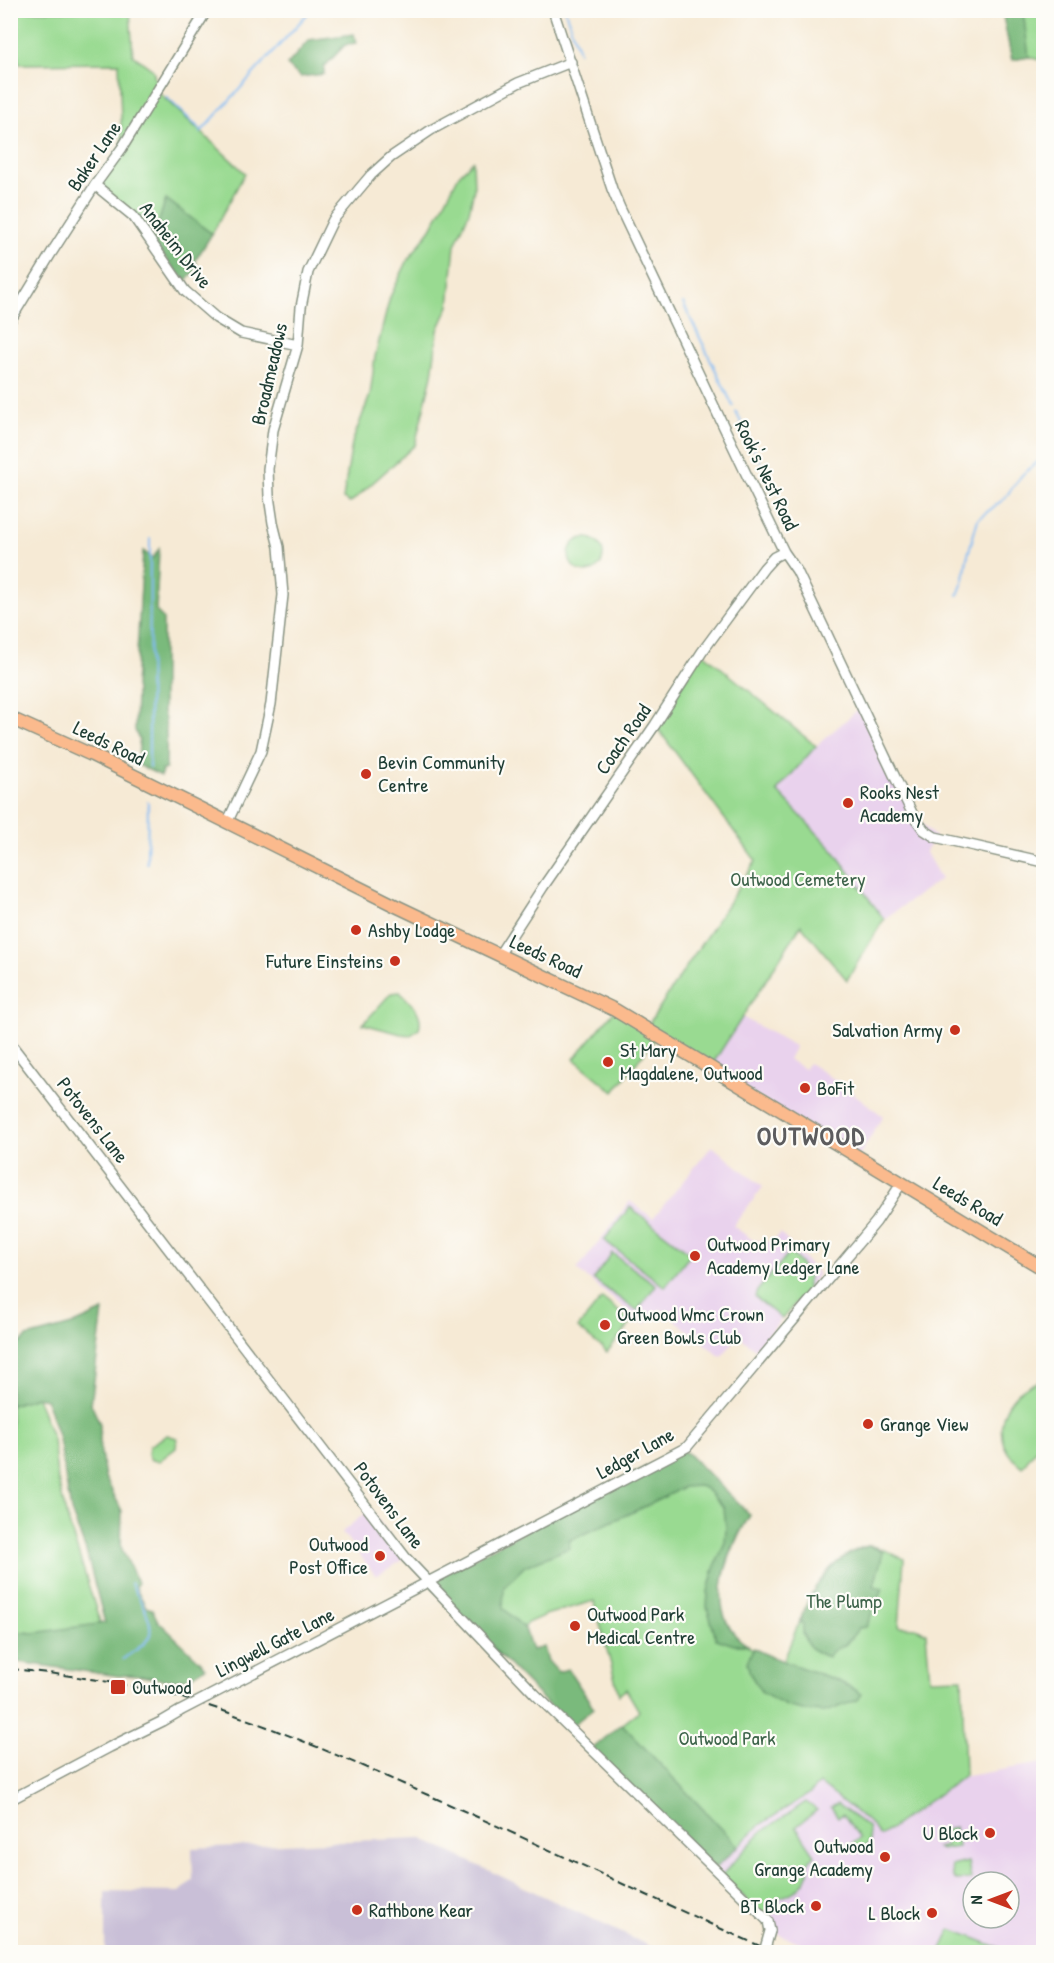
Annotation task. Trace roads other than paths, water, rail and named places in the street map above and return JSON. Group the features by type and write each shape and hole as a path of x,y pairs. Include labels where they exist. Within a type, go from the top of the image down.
{"main road":[{"name":"Leeds Road","path":"10,718 92,755 227,823 615,1010 1044,1269"}],"street":[{"name":"Baker Lane","path":"10,321 95,185 127,140 207,10"},
{"name":"Rook's Nest Road","path":"553,10 616,199 784,552 797,571 918,823 935,837 1044,862"},
{"name":"Broadmeadows","path":"227,823 261,751 271,704 283,595 279,547 269,496 268,469 273,430 282,393 298,345 301,307 308,272 333,219 371,175 391,157 431,130 518,83 571,62"},
{"name":"Anaheim Drive","path":"95,185 133,216 185,291 216,318 241,333 298,345"},
{"name":"Coach Road","path":"499,955 702,652 764,567 774,557 784,552"},
{"name":"Potovens Lane","path":"10,1044 406,1558 535,1694 768,1921 770,1931 764,1953"},
{"name":"Ledger Lane","path":"428,1582 687,1447 876,1222 901,1184"},
{"name":"Lingwell Gate Lane","path":"10,1800 428,1582"}],"waterway":[{"path":"200,133 311,10"},
{"path":"565,10 579,52"},
{"path":"166,97 201,130"},
{"path":"683,303 733,406"},
{"path":"736,412 760,461"},
{"path":"958,595 978,519 1004,499 1022,475 1044,454"},
{"path":"149,767 150,539"},
{"path":"147,863 148,802"},
{"path":"123,1659 144,1643 150,1631 145,1609 131,1583"}],"railway":[{"path":"10,1669 87,1678 140,1688 215,1708 242,1718 402,1783 774,1952"}],"place":[{"name":"Bevin Community Centre","path":"366,774"},
{"name":"Rooks Nest Academy","path":"848,803"},
{"name":"Ashby Lodge","path":"356,930"},
{"name":"Future Einsteins","path":"395,961"},
{"name":"Salvation Army","path":"955,1030"},
{"name":"St Mary Magdalene, Outwood","path":"608,1062"},
{"name":"BoFit","path":"805,1088"},
{"name":"Outwood Primary Academy Ledger Lane","path":"695,1256"},
{"name":"Outwood Wmc Crown Green Bowls Club","path":"605,1325"},
{"name":"Grange View","path":"868,1424"},
{"name":"Outwood Post Office","path":"380,1556"},
{"name":"Outwood Park Medical Centre","path":"575,1626"},
{"name":"Outwood","path":"118,1687"},
{"name":"U Block","path":"990,1833"},
{"name":"Outwood Grange Academy","path":"885,1857"},
{"name":"BT Block","path":"816,1906"},
{"name":"Rathbone Kear","path":"357,1910"},
{"name":"L Block","path":"932,1913"}],"district":[{"name":"OUTWOOD","path":"811,1136"}],"park label":[{"name":"Outwood Cemetery","path":"798,879"},
{"name":"The Plump","path":"844,1601"},
{"name":"Outwood Park","path":"727,1738"}]}
